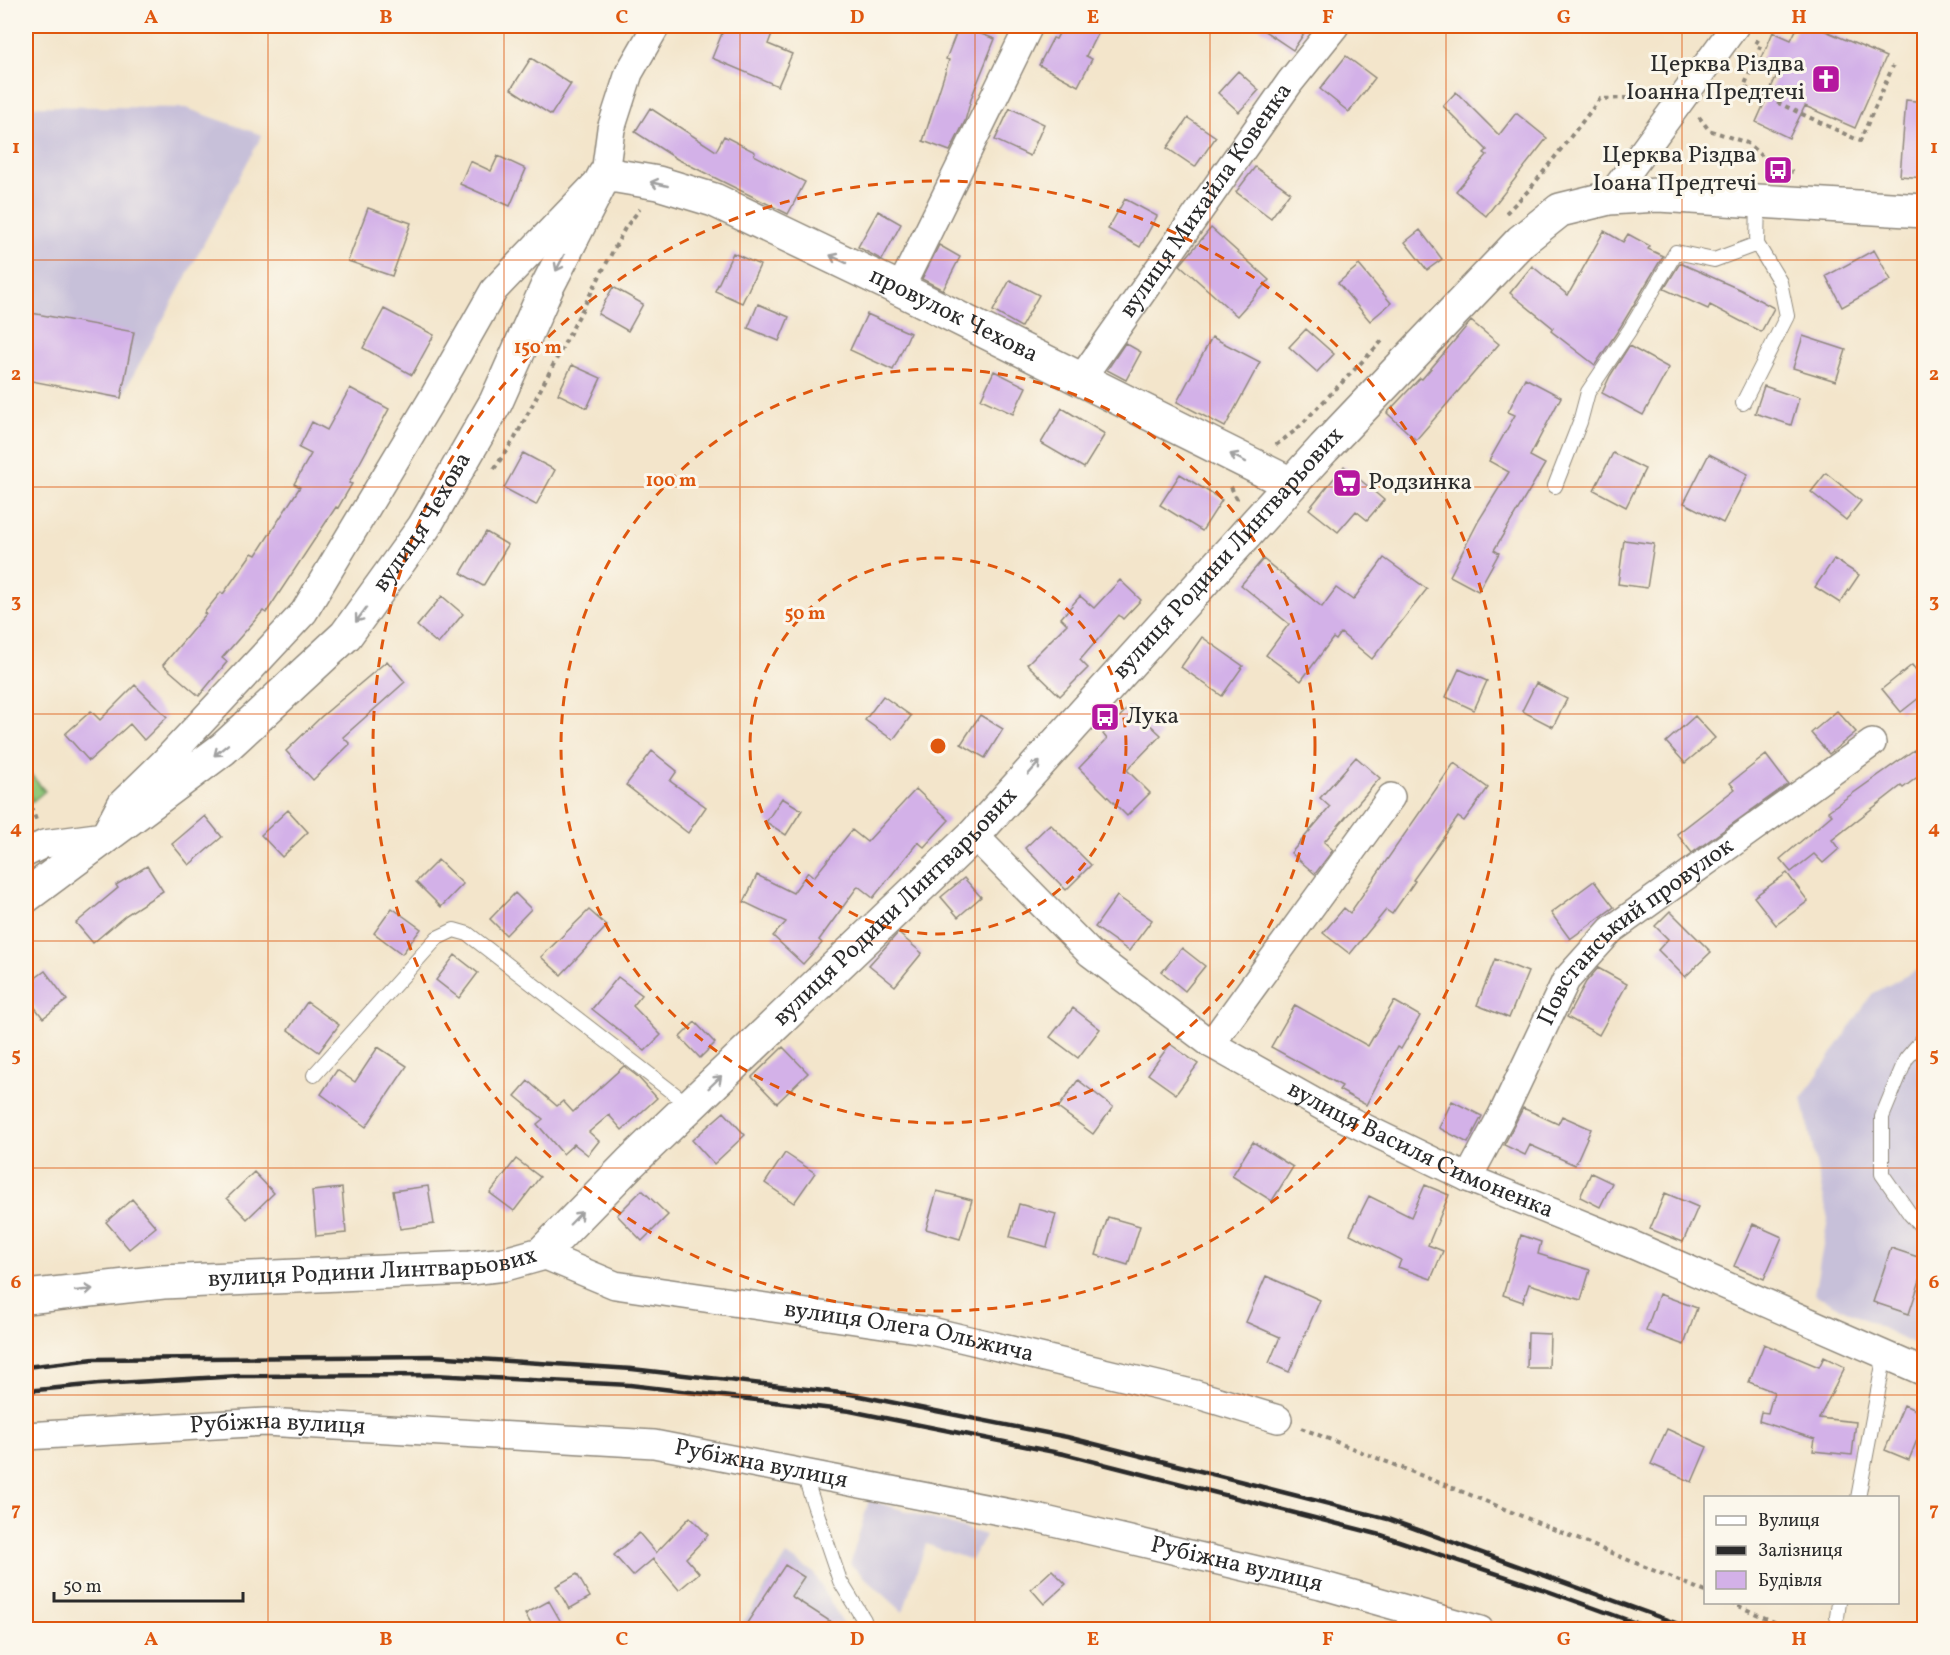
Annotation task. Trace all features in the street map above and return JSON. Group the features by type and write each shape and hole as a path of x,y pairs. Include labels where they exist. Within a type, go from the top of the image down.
{"main road":[{"name":"провулок Чехова","path":"605,174 658,183 714,200 900,289 1291,484"},
{"name":"вулиця Чехова","path":"26,896 223,749 346,635 424,527 496,402 548,287 605,174"},
{"name":"вулиця Родини Линтварьових","path":"26,1297 163,1282 470,1268 505,1264 541,1254 630,1163 974,835 1291,484 1521,241 1560,210 1609,198 1658,195 1924,210"}],"street":[{"name":"вулиця Чехова","path":"605,174 611,129 629,73 656,26"},
{"path":"900,289 1029,26"},
{"name":"вулиця Михайла Ковенка","path":"1081,379 1290,82 1335,26"},
{"path":"1609,198 1743,32"},
{"path":"26,853 44,844 104,836 121,804 164,762 304,612 435,394 494,290 605,174"},
{"name":"Повстанський провулок","path":"1468,1178 1503,1113 1566,980 1611,930 1872,743"},
{"path":"1211,1044 1390,797"},
{"name":"вулиця Василя Симоненка","path":"974,835 1090,953 1211,1044 1334,1113 1468,1178 1633,1245 1924,1372"},
{"name":"вулиця Олега Ольжича","path":"541,1254 615,1285 930,1331 1195,1394 1278,1419"},
{"name":"Рубіжна вулиця","path":"26,1436 265,1422 654,1444 1053,1521 1321,1585 1480,1629"}],"lane":[{"path":"1743,403 1786,316 1780,282 1757,244 1758,201"},
{"path":"1555,486 1580,422 1588,392 1629,331 1676,252 1714,260 1757,244"},
{"path":"314,1075 437,938 454,930 468,934 690,1106"},
{"path":"1924,1038 1906,1059 1882,1117 1882,1174 1910,1214 1924,1229"},
{"path":"1858,1496 1885,1354"},
{"path":"803,1472 840,1581 864,1620 863,1629"},
{"path":"1837,1617 1839,1604"}],"path":[{"path":"1743,32 1761,44 1744,87 1860,141 1893,66"},
{"path":"1228,481 1237,499 1234,507"},
{"path":"1278,1419 1704,1591"},
{"path":"1735,1604 1792,1629"}],"shaded area":[{"path":"26,106 186,108 262,135 121,398 26,380"},
{"path":"1924,966 1924,1349 1814,1294 1828,1219 1802,1098 1872,994"},
{"path":"869,1500 985,1535 971,1560 926,1544 903,1612 850,1564"},
{"path":"787,1555 814,1573 846,1629 738,1630"}],"green space":[{"path":"26,769 45,791 26,807"}],"building":[{"path":"725,26 775,26 768,44 792,54 778,86 712,58"},
{"path":"959,26 995,39 972,96 965,121 950,151 923,141 949,60 946,59"},
{"path":"1063,26 1101,26 1086,56 1092,59 1078,86 1039,65 1053,38 1056,39"},
{"path":"1257,26 1309,26 1293,50"},
{"name":"Церква Різдва Іоанна Предтечі","path":"1798,26 1814,26 1886,57 1855,128 1805,106 1789,138 1756,122 1780,68 1761,60 1773,32 1791,40"},
{"path":"1346,56 1375,78 1349,112 1320,89"},
{"path":"531,58 571,84 551,115 511,89"},
{"path":"1238,71 1259,90 1239,112 1218,93"},
{"path":"1456,92 1499,135 1516,113 1547,138 1486,216 1456,191 1487,155 1484,153 1487,150 1443,106"},
{"path":"1906,100 1924,102 1924,178 1900,176"},
{"path":"650,108 716,151 724,136 805,182 788,214 677,159 635,132"},
{"path":"1010,108 1044,124 1030,156 995,140"},
{"path":"1188,118 1216,137 1195,167 1167,148"},
{"path":"498,156 526,169 510,206 460,184 470,161 491,171"},
{"path":"1255,167 1290,192 1271,218 1236,192"},
{"path":"1125,199 1157,216 1140,247 1108,229"},
{"path":"368,208 411,223 392,276 348,261"},
{"path":"878,211 901,224 882,260 858,247"},
{"path":"1211,228 1269,280 1237,316 1180,265"},
{"path":"1420,230 1442,259 1427,270 1405,242"},
{"path":"1604,231 1623,242 1628,234 1650,246 1648,249 1663,256 1595,365 1551,331 1553,328 1510,293 1532,266 1568,295"},
{"path":"939,245 960,257 943,290 922,279"},
{"path":"1874,250 1891,280 1842,307 1826,276"},
{"path":"733,253 760,265 742,303 715,291"},
{"path":"1680,263 1741,290 1774,308 1761,332 1710,305 1708,309 1664,289"},
{"path":"1359,265 1391,303 1370,321 1338,283"},
{"path":"1010,280 1039,295 1021,327 993,311"},
{"path":"613,287 643,304 628,331 598,314"},
{"path":"758,304 789,317 779,341 748,328"},
{"path":"384,309 434,335 412,375 363,348"},
{"path":"26,312 134,332 121,398 26,380"},
{"path":"867,314 910,333 893,370 850,350"},
{"path":"1471,321 1499,344 1416,440 1387,413 1420,378 1422,379"},
{"path":"1306,329 1334,354 1317,372 1289,347"},
{"path":"1803,336 1846,350 1836,381 1793,368"},
{"path":"1212,337 1260,362 1225,427 1177,402"},
{"path":"1125,343 1141,352 1126,380 1107,370"},
{"path":"1629,346 1669,368 1643,415 1602,393"},
{"path":"572,365 601,378 587,408 558,394"},
{"path":"994,371 1026,387 1013,414 981,399"},
{"path":"1525,378 1561,397 1530,456 1545,464 1494,550 1499,553 1478,591 1450,576 1479,520 1509,472 1489,461 1515,415 1508,412"},
{"path":"1764,386 1799,398 1791,425 1755,413"},
{"path":"350,388 389,409 338,508 336,507 266,613 263,611 222,658 227,662 199,696 163,665 206,614 204,613 221,592 223,594 252,553 256,555 300,487 294,484 311,454 299,448 312,422 327,430"},
{"path":"1062,408 1105,434 1084,468 1041,443"},
{"path":"523,453 555,470 536,505 504,488"},
{"path":"1613,453 1645,469 1626,507 1594,490"},
{"path":"1709,454 1748,474 1723,523 1684,503"},
{"name":"Родзинка","path":"1344,466 1384,500 1367,520 1356,511 1338,532 1309,509"},
{"path":"1826,473 1861,501 1846,520 1811,492"},
{"path":"1180,474 1222,500 1202,531 1160,505"},
{"path":"486,532 508,545 483,586 461,573"},
{"path":"1624,540 1654,544 1647,588 1618,584"},
{"path":"1384,558 1427,589 1372,659 1341,633 1336,640 1333,638 1301,681 1266,655 1289,624 1241,585 1263,559 1322,607 1336,588 1353,600"},
{"path":"1834,559 1859,575 1840,603 1815,587"},
{"path":"1120,580 1141,600 1123,619 1119,615 1080,660 1088,668 1060,696 1027,664 1067,624 1061,618 1080,596 1094,608"},
{"path":"442,596 463,614 438,644 417,626"},
{"path":"1202,637 1243,666 1222,696 1181,667"},
{"path":"387,661 405,682 343,737 350,744 313,780 286,751 322,716"},
{"path":"1912,665 1924,680 1924,694 1901,712 1882,689"},
{"path":"1459,669 1487,681 1474,710 1446,697"},
{"path":"1536,683 1567,699 1553,727 1522,711"},
{"path":"135,685 167,717 144,740 130,724 89,761 65,734 91,711 100,720"},
{"path":"883,696 911,716 893,740 865,720"},
{"path":"1130,706 1161,735 1127,770 1150,793 1127,816 1079,768 1107,739 1103,734"},
{"path":"1837,711 1856,732 1829,754 1811,733"},
{"path":"980,715 1003,729 985,758 961,744"},
{"path":"1695,716 1715,738 1685,763 1666,742"},
{"path":"1914,750 1924,765 1924,772 1903,788 1901,786 1832,840 1839,849 1823,863 1814,854 1791,872 1780,859 1832,815 1828,811"},
{"path":"652,751 677,771 670,781 706,807 688,833 626,785"},
{"path":"1766,755 1788,784 1692,853 1677,834 1735,789 1730,783"},
{"path":"1356,757 1380,778 1324,842 1333,850 1315,874 1291,853 1330,807 1320,798"},
{"path":"1454,763 1488,788 1464,821 1458,817 1392,914 1386,910 1350,954 1323,933 1344,908 1350,913"},
{"path":"916,789 949,820 924,847 918,842 873,898 858,886 819,940 822,943 803,964 773,936 786,922 744,902 757,875 793,893 808,872 814,877 852,830 867,842"},
{"path":"782,798 802,810 786,835 766,822"},
{"path":"288,810 308,832 282,857 261,835"},
{"path":"205,816 222,837 189,865 172,844"},
{"path":"1050,824 1091,865 1066,890 1025,848"},
{"path":"438,860 463,884 441,907 416,882"},
{"path":"147,866 163,891 126,915 93,943 76,923 118,888 116,885"},
{"path":"1787,873 1808,901 1776,925 1754,897"},
{"path":"964,878 981,897 958,917 941,897"},
{"path":"1594,881 1614,907 1570,939 1551,913"},
{"path":"515,893 531,909 506,935 490,919"},
{"path":"1117,896 1152,920 1129,951 1095,927"},
{"path":"392,908 421,929 402,954 374,933"},
{"path":"589,910 607,926 561,975 541,957"},
{"path":"1670,911 1711,952 1685,977 1658,950 1668,939 1655,926"},
{"path":"898,933 922,953 895,986 869,965"},
{"path":"1182,948 1205,966 1185,991 1162,972"},
{"path":"455,955 478,973 459,998 436,980"},
{"path":"1495,959 1528,972 1509,1018 1477,1005"},
{"path":"1598,968 1627,984 1599,1035 1567,1017 1586,982"},
{"path":"45,971 67,1000 43,1018 26,996 26,985"},
{"path":"618,977 642,995 633,1006 661,1035 645,1051 592,1009"},
{"path":"1394,1001 1420,1016 1401,1049 1397,1047 1366,1105 1339,1090 1342,1086 1271,1047 1295,1005 1368,1046"},
{"path":"307,1002 339,1025 319,1052 288,1030"},
{"path":"1073,1008 1100,1029 1078,1058 1050,1037"},
{"path":"695,1022 715,1043 700,1058 680,1037"},
{"path":"1170,1044 1198,1064 1176,1094 1148,1074"},
{"path":"378,1047 407,1066 366,1127 321,1094 337,1070 355,1082"},
{"path":"783,1047 808,1073 777,1103 752,1077"},
{"path":"624,1066 637,1076 657,1098 622,1130 609,1115 589,1132 599,1141 588,1155 574,1144 563,1154 537,1124 543,1119 515,1096 528,1081 557,1106 563,1101 573,1112"},
{"path":"1078,1080 1113,1107 1093,1134 1058,1108"},
{"path":"1452,1101 1482,1116 1468,1143 1439,1128"},
{"path":"1523,1108 1558,1124 1562,1116 1591,1129 1575,1165 1530,1145 1525,1155 1504,1145"},
{"path":"724,1112 745,1135 714,1164 692,1140"},
{"path":"1253,1142 1293,1167 1272,1201 1232,1176"},
{"path":"785,1153 815,1173 794,1203 765,1183"},
{"path":"516,1159 540,1177 514,1211 490,1193"},
{"path":"254,1172 274,1193 247,1219 227,1198"},
{"path":"1591,1173 1612,1183 1600,1207 1580,1197"},
{"path":"1425,1185 1449,1195 1428,1245 1443,1251 1431,1279 1398,1267 1401,1260 1350,1234 1369,1196 1411,1217"},
{"path":"428,1186 434,1224 400,1229 393,1191"},
{"path":"342,1188 346,1233 316,1236 312,1191"},
{"path":"642,1190 668,1215 642,1241 617,1215"},
{"path":"937,1191 972,1200 960,1239 926,1229"},
{"path":"1665,1193 1698,1207 1683,1242 1650,1229"},
{"path":"132,1199 156,1227 129,1249 106,1222"},
{"path":"1019,1204 1056,1214 1047,1247 1010,1237"},
{"path":"1108,1217 1140,1226 1128,1265 1096,1255"},
{"path":"1753,1224 1782,1237 1764,1279 1734,1266"},
{"path":"1521,1235 1541,1242 1538,1254 1590,1270 1581,1300 1529,1284 1523,1302 1503,1295"},
{"path":"1891,1248 1924,1259 1924,1268 1909,1314 1873,1302"},
{"path":"1266,1276 1320,1300 1289,1372 1269,1363 1280,1337 1246,1322"},
{"path":"1659,1294 1697,1308 1684,1345 1646,1331"},
{"path":"1528,1333 1550,1334 1549,1368 1527,1368"},
{"path":"1764,1344 1819,1367 1824,1357 1845,1367 1819,1418 1856,1422 1852,1455 1813,1451 1815,1439 1759,1421 1761,1412 1768,1413 1774,1392 1749,1382"},
{"path":"1904,1405 1924,1414 1924,1422 1909,1460 1885,1450"},
{"path":"1667,1429 1707,1447 1692,1482 1651,1464"},
{"path":"690,1517 708,1535 686,1558 699,1573 679,1590 653,1559 633,1576 614,1555 639,1533 656,1553"},
{"path":"785,1565 804,1577 791,1596 842,1629 743,1629"},
{"path":"1052,1570 1066,1584 1044,1604 1031,1589"},
{"path":"577,1574 590,1597 569,1609 556,1586"},
{"path":"549,1601 565,1629 534,1629 525,1614"}],"railway":[{"path":"26,1367 94,1359 432,1356 632,1369 850,1394 1067,1437 1388,1519 1695,1630"},
{"path":"26,1391 99,1384 240,1376 433,1375 630,1385 850,1411 1064,1454 1381,1535 1655,1630"}],"place":[{"name":"Церква Різдва Іоанна Предтечі","path":"1826,79"},
{"name":"Церква Різдва Іоана Предтечі","path":"1778,170"},
{"name":"Родзинка","path":"1347,483"},
{"name":"Лука","path":"1105,717"}]}
